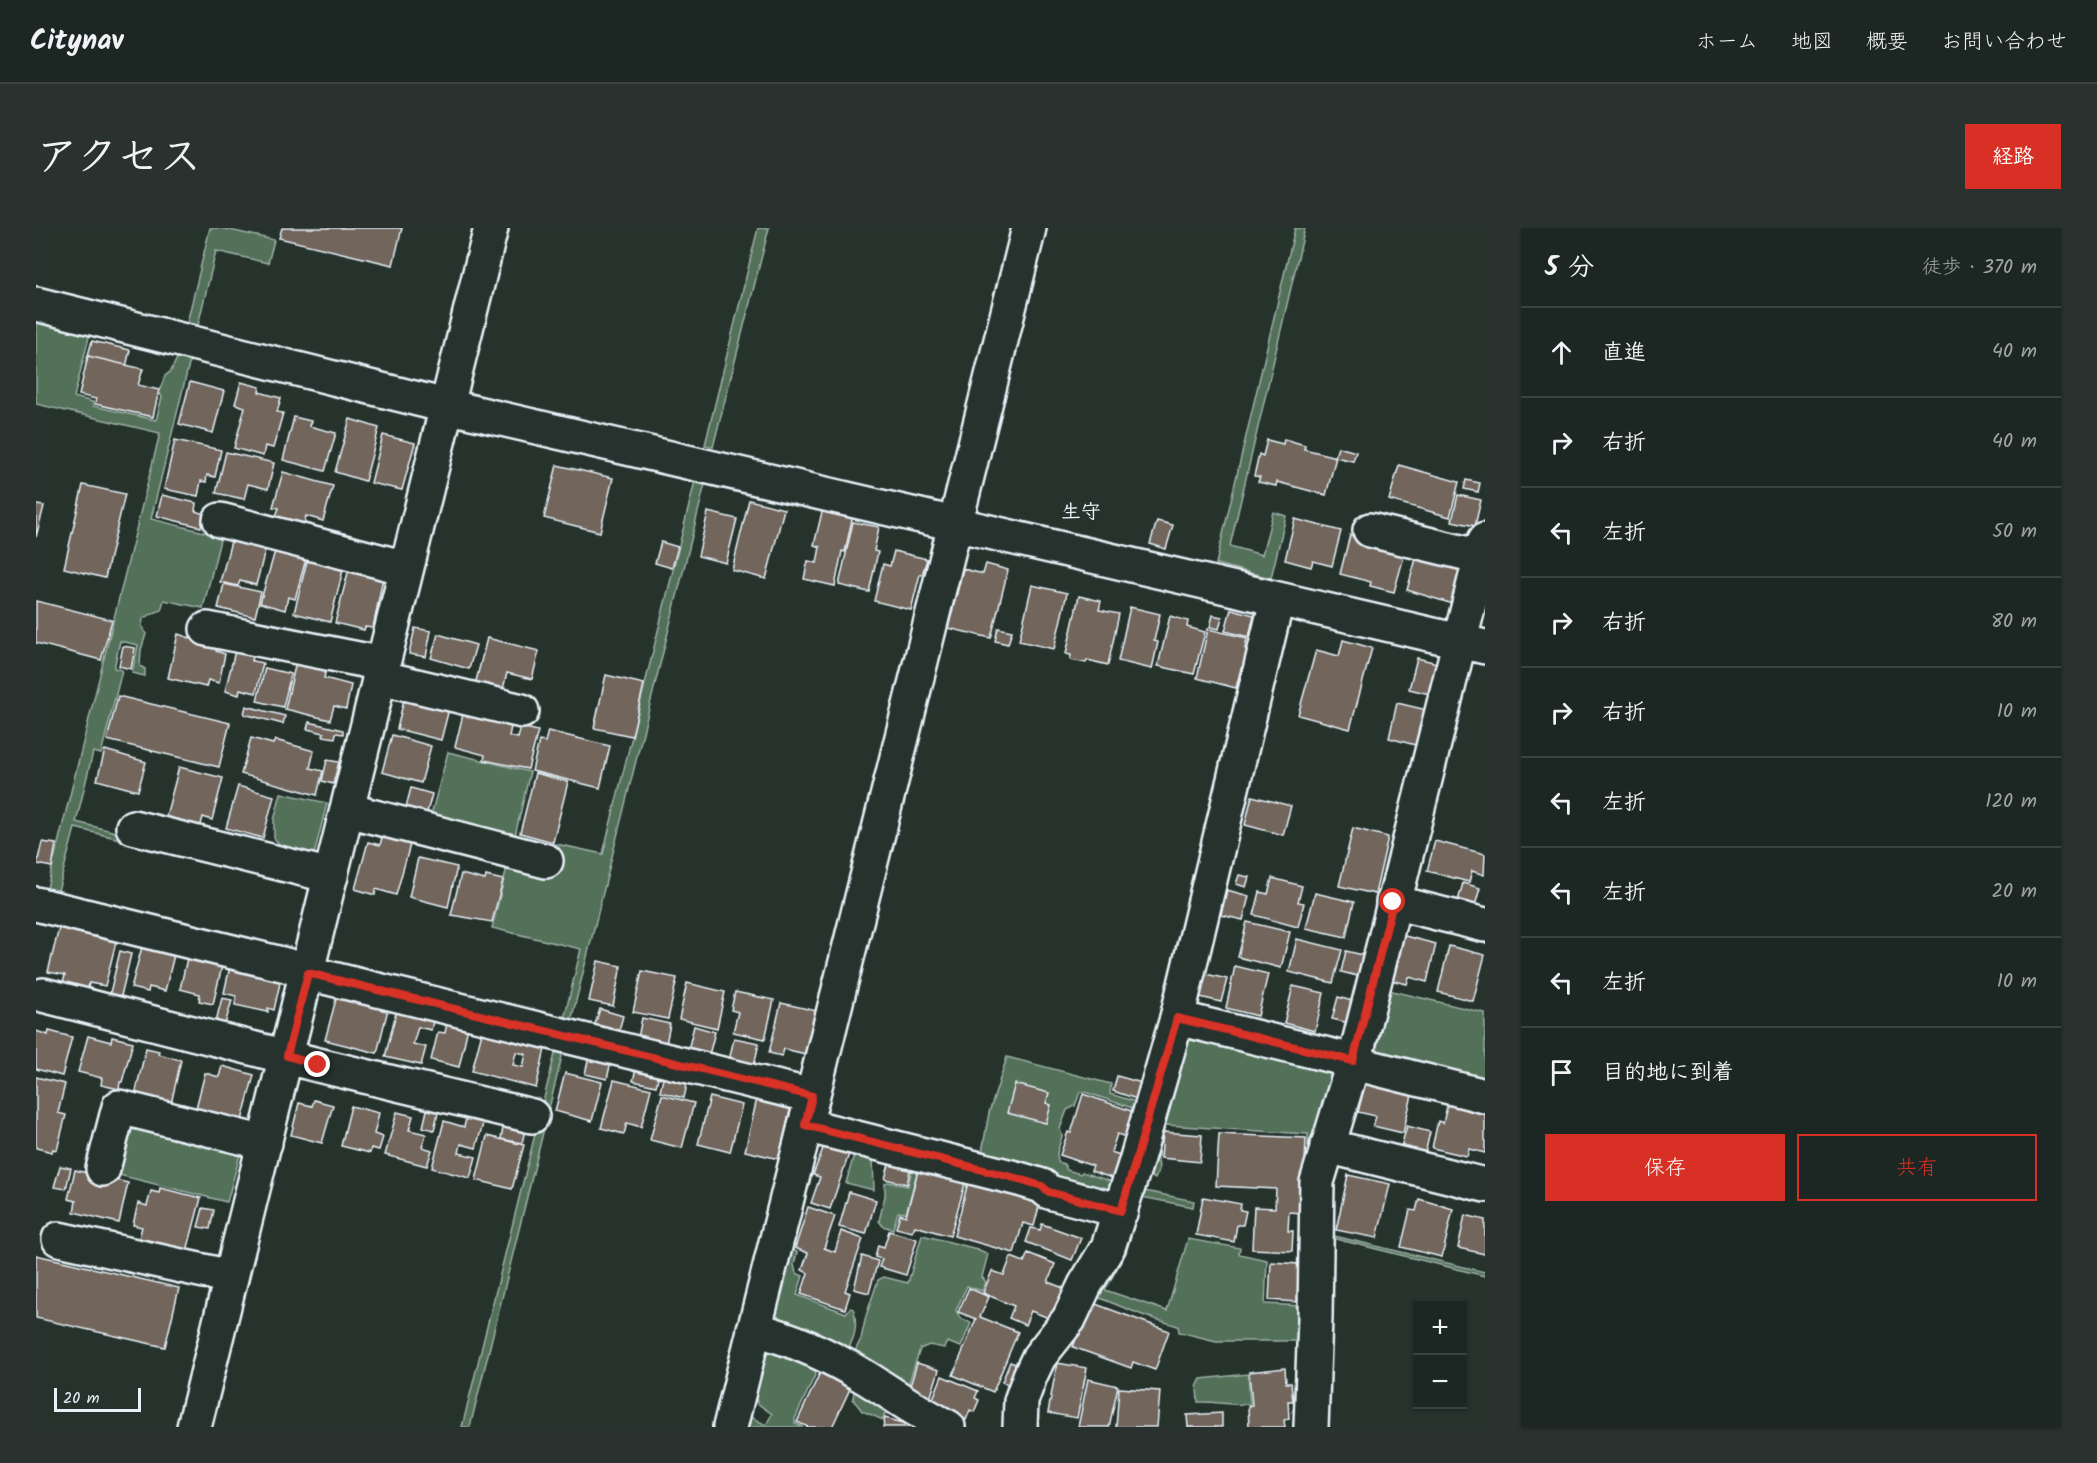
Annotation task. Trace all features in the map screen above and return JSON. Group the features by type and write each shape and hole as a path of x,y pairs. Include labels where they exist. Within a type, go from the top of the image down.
{"street":[{"path":"194,1427 491,228"},
{"path":"730,1427 1029,228"},
{"path":"36,304 446,406 955,522 1277,600 1472,644"},
{"path":"220,520 406,568"},
{"path":"1311,1427 1316,1318 1317,1182 1353,1061 1393,902 1472,644 1483,548 1370,530"},
{"path":"1020,1427 1021,1401 1030,1376 1039,1357 1069,1319 1085,1285 1108,1247 1121,1211 1177,1018 1277,600"},
{"path":"207,629 381,671 522,711"},
{"path":"347,810 546,861"},
{"path":"133,827 331,876"},
{"path":"1393,902 1485,925"},
{"path":"36,904 286,965 809,1111 1042,1186 1049,1192 1121,1211"},
{"path":"43,996 532,1116"},
{"path":"1177,1018 1485,1095"},
{"path":"103,1169 119,1107 265,1143"},
{"path":"1326,1146 1485,1185"},
{"path":"58,1239 231,1277"},
{"path":"754,1329 810,1347 865,1377 926,1417 948,1427"}],"green space":[{"path":"210,228 221,228 274,240 268,263 216,251 198,325 187,323"},
{"path":"758,228 769,228 713,447 705,445"},
{"path":"1295,228 1305,228 1230,546 1262,555 1273,512 1286,516 1271,578 1216,564"},
{"path":"36,320 90,333 74,397 93,402 93,406 156,420 162,397 159,392 165,376 171,371 178,356 190,360 151,519 221,536 203,608 164,600 161,610 143,618 142,627 146,634 141,650 140,666 145,669 145,676 132,673 138,645 120,641 114,668 122,670 101,754 93,752 76,822 309,881 307,885 75,828 55,902 44,900 160,433 36,404"},
{"path":"695,481 705,484 569,1029 562,1027 581,949 492,928 508,863 549,873 556,844 603,854"},
{"path":"448,752 530,772 514,840 430,819"},
{"path":"281,793 327,803 315,851 312,853 280,845 274,838 274,820"},
{"path":"1384,989 1485,1013 1485,1088 1367,1059"},
{"path":"1185,1034 1339,1063 1308,1156 1308,1134 1165,1125 1161,1129 1159,1170 1155,1179 1148,1175"},
{"path":"558,1042 565,1044 470,1427 462,1427"},
{"path":"1007,1057 1111,1084 1110,1094 1143,1104 1141,1111 1080,1092 1075,1106 1067,1110 1060,1129 1062,1136 1057,1153 1058,1162 1064,1164 1067,1170 1080,1174 1082,1172 1113,1182 1117,1203 980,1163 989,1113"},
{"path":"123,1124 241,1151 227,1202 111,1173"},
{"path":"857,1144 873,1157 874,1190 846,1183"},
{"path":"915,1157 919,1165 906,1213 898,1212 893,1229 883,1226 879,1221 885,1196 885,1183 908,1186"},
{"path":"1135,1189 1194,1201 1193,1207 1142,1197 1126,1253 1105,1290 1167,1311 1188,1239 1240,1248 1239,1254 1267,1260 1265,1304 1302,1306 1300,1341 1216,1341 1179,1332 1178,1326 1145,1316 1087,1293"},
{"path":"922,1235 988,1254 982,1277 986,1282 982,1291 967,1286 956,1310 960,1318 971,1323 961,1347 947,1342 944,1348 929,1345 920,1349 904,1398 853,1355 861,1339 878,1280 884,1277 908,1283"},
{"path":"1330,1235 1485,1272 1485,1276 1332,1238 1329,1427 1323,1427"},
{"path":"789,1249 797,1252 794,1265 796,1273 803,1276 797,1295 846,1313 850,1308 854,1309 856,1323 854,1334 844,1358 822,1360 795,1419 795,1423 803,1427 746,1427 749,1416 766,1425 772,1414 757,1403 755,1394"},
{"path":"1248,1374 1250,1404 1198,1402 1197,1387 1201,1379"},
{"path":"861,1380 914,1422 885,1413 883,1420 862,1411 853,1399"}],"building":[{"path":"282,228 402,228 393,265 279,238"},
{"path":"92,341 130,350 125,371 86,362"},
{"path":"88,356 143,369 138,385 159,390 153,417 95,404 96,399 79,395"},
{"path":"190,382 224,391 213,433 179,424"},
{"path":"241,382 260,387 259,392 281,398 277,412 283,413 273,448 265,446 263,456 234,448 245,407 235,404"},
{"path":"294,417 311,421 309,426 336,433 325,471 283,460"},
{"path":"350,419 379,428 365,481 335,472"},
{"path":"383,435 415,443 402,490 371,483"},
{"path":"1284,439 1305,445 1304,449 1336,457 1326,495 1277,482 1276,486 1258,482 1260,477 1254,476 1259,454 1263,456 1267,440 1283,444"},
{"path":"175,440 221,450 215,477 207,475 206,482 201,481 198,496 164,489"},
{"path":"1338,447 1356,452 1353,461 1335,457"},
{"path":"226,452 274,463 268,489 248,484 244,499 216,493"},
{"path":"557,465 613,478 600,532 544,518"},
{"path":"1399,465 1459,482 1450,517 1389,500"},
{"path":"283,472 333,486 323,521 306,516 304,524 276,516 279,508 273,507"},
{"path":"1466,480 1480,483 1478,492 1464,489"},
{"path":"83,485 125,494 105,578 64,568"},
{"path":"162,495 196,503 195,511 204,514 201,527 157,516"},
{"path":"1458,495 1481,500 1475,526 1452,521"},
{"path":"749,500 784,509 766,579 732,570"},
{"path":"36,505 44,506 36,537"},
{"path":"823,508 853,515 845,552 842,551 835,586 804,579 808,561 817,563 820,547 814,545"},
{"path":"708,512 737,519 726,563 698,556"},
{"path":"1295,519 1341,531 1332,566 1313,561 1311,567 1285,560"},
{"path":"1157,521 1173,525 1166,549 1150,544"},
{"path":"853,522 879,527 874,551 878,552 869,592 839,585"},
{"path":"233,534 267,543 256,585 240,581 238,586 220,582"},
{"path":"1350,535 1406,549 1394,592 1370,586 1371,582 1340,574"},
{"path":"661,542 678,547 672,568 655,563"},
{"path":"275,551 307,555 295,599 288,597 285,610 260,603"},
{"path":"894,551 927,559 922,575 920,574 911,610 874,601 883,564 890,566"},
{"path":"1418,552 1462,565 1457,579 1461,580 1453,604 1407,590"},
{"path":"308,557 344,566 330,622 294,613"},
{"path":"986,564 1008,570 991,638 948,628 963,569 983,574"},
{"path":"350,565 384,573 373,628 365,627 364,630 335,623"},
{"path":"224,584 261,592 255,617 218,608"},
{"path":"1032,585 1067,593 1054,649 1019,641"},
{"path":"1079,596 1101,601 1099,610 1119,614 1108,665 1087,660 1086,663 1070,660 1071,655 1066,654"},
{"path":"36,601 112,620 101,660 36,643"},
{"path":"1130,607 1160,614 1154,641 1158,642 1152,669 1118,661"},
{"path":"1231,609 1254,615 1249,637 1225,631"},
{"path":"1213,615 1222,617 1219,629 1210,627"},
{"path":"1170,616 1188,621 1187,627 1205,632 1194,674 1158,666"},
{"path":"415,628 431,631 426,657 409,654"},
{"path":"998,628 1012,631 1008,644 995,641"},
{"path":"1208,629 1247,638 1245,649 1250,650 1245,668 1241,668 1236,688 1197,678"},
{"path":"191,633 219,639 216,651 225,654 219,683 208,680 206,687 168,678 178,634 190,638"},
{"path":"438,634 476,645 469,669 431,658"},
{"path":"487,638 539,651 532,679 507,673 502,693 475,685"},
{"path":"1343,640 1372,648 1350,729 1298,715 1316,650 1339,656"},
{"path":"237,643 255,647 252,661 263,663 256,693 240,689 239,695 225,691"},
{"path":"123,646 135,648 131,669 119,666"},
{"path":"1417,658 1441,664 1434,695 1409,689"},
{"path":"296,662 326,669 324,678 351,685 346,709 334,706 330,720 285,709"},
{"path":"265,668 291,674 283,707 257,701"},
{"path":"606,675 644,684 632,736 594,728"},
{"path":"405,695 450,705 441,740 397,729"},
{"path":"118,696 230,723 219,767 107,740"},
{"path":"1397,703 1427,710 1419,746 1389,738"},
{"path":"246,706 285,716 283,724 244,714"},
{"path":"465,706 513,718 509,736 518,738 521,727 538,731 528,769 484,760 485,755 455,747"},
{"path":"309,722 343,730 343,734 336,733 335,738 323,736 324,733 307,729"},
{"path":"548,731 610,746 600,788 532,771 539,741 545,742"},
{"path":"392,735 431,746 421,783 382,772"},
{"path":"251,738 273,744 275,740 314,751 310,768 323,771 317,795 241,774"},
{"path":"105,750 146,762 138,791 97,780"},
{"path":"327,760 339,762 333,784 322,781"},
{"path":"179,767 223,778 212,820 203,817 200,828 165,820"},
{"path":"535,773 568,782 553,842 520,833"},
{"path":"238,786 274,796 263,838 226,828"},
{"path":"411,788 432,794 426,816 405,811"},
{"path":"1252,796 1291,806 1283,835 1245,825"},
{"path":"1353,828 1388,837 1375,894 1339,886"},
{"path":"383,834 411,841 396,895 376,889 375,895 355,889 368,842 380,845"},
{"path":"1435,841 1485,854 1484,875 1472,871 1469,882 1427,871"},
{"path":"42,842 56,844 52,867 37,864"},
{"path":"418,858 457,867 448,907 409,897"},
{"path":"461,874 485,880 486,876 503,880 492,922 451,915"},
{"path":"1239,875 1249,877 1246,887 1236,884"},
{"path":"1272,878 1302,886 1298,902 1304,903 1298,927 1254,915 1260,892 1268,894"},
{"path":"1463,883 1480,888 1475,906 1458,901"},
{"path":"1227,890 1249,896 1243,920 1221,915"},
{"path":"1315,893 1354,902 1346,937 1306,928"},
{"path":"1247,922 1290,932 1281,968 1238,957"},
{"path":"60,924 117,938 105,986 89,983 88,989 63,983 65,975 48,972"},
{"path":"1401,935 1436,944 1427,982 1409,977 1407,984 1390,980"},
{"path":"1297,939 1342,950 1333,983 1289,972"},
{"path":"143,943 175,951 165,991 149,987 148,992 131,988"},
{"path":"1449,946 1485,955 1473,1001 1438,992"},
{"path":"120,951 131,954 121,996 110,993"},
{"path":"1346,951 1367,956 1362,977 1341,972"},
{"path":"188,954 223,962 213,1004 199,1001 200,994 180,989"},
{"path":"598,961 621,966 613,1006 589,1001"},
{"path":"231,962 282,974 274,1010 268,1008 268,1012 235,1005 236,996 224,993"},
{"path":"1235,966 1268,974 1258,1016 1226,1008"},
{"path":"642,971 677,978 668,1019 633,1012"},
{"path":"1206,974 1227,979 1221,1002 1200,997"},
{"path":"687,983 725,992 717,1028 679,1019"},
{"path":"1293,986 1324,993 1315,1031 1284,1023"},
{"path":"339,988 390,1001 377,1053 325,1040"},
{"path":"735,992 774,1000 765,1039 733,1032 738,1012 731,1010"},
{"path":"1338,997 1359,1003 1353,1024 1332,1019"},
{"path":"222,998 232,1000 225,1024 216,1021"},
{"path":"781,1003 817,1011 806,1054 784,1049 782,1056 769,1053"},
{"path":"398,1005 435,1014 431,1030 418,1027 413,1044 426,1047 421,1065 385,1057"},
{"path":"600,1009 623,1016 618,1034 594,1027"},
{"path":"448,1018 469,1023 459,1067 431,1060 438,1032 445,1033"},
{"path":"642,1018 670,1024 666,1044 638,1038"},
{"path":"484,1024 547,1040 536,1088 472,1071","holes":["516,1052 526,1054 523,1067 513,1065"]},
{"path":"694,1026 715,1032 709,1055 688,1050"},
{"path":"36,1031 48,1035 49,1031 72,1037 62,1076 36,1069"},
{"path":"88,1036 111,1042 112,1037 133,1042 119,1089 101,1085 102,1078 78,1072"},
{"path":"734,1038 759,1043 754,1066 729,1061"},
{"path":"146,1048 181,1060 171,1104 135,1095"},
{"path":"590,1052 612,1057 607,1079 585,1074"},
{"path":"637,1064 660,1069 656,1086 633,1081"},
{"path":"222,1066 254,1075 241,1124 195,1112 205,1073 219,1077"},
{"path":"665,1069 689,1075 684,1098 660,1092"},
{"path":"565,1073 602,1082 592,1121 555,1111"},
{"path":"1117,1076 1142,1083 1137,1099 1113,1091"},
{"path":"36,1077 65,1084 58,1113 66,1115 57,1150 53,1149 52,1152 36,1148"},
{"path":"614,1080 651,1089 641,1127 627,1123 624,1134 601,1128"},
{"path":"1366,1080 1390,1085 1389,1090 1412,1095 1403,1133 1373,1126 1376,1116 1358,1112"},
{"path":"1015,1084 1049,1093 1046,1103 1051,1105 1046,1123 1007,1113"},
{"path":"758,1094 792,1102 779,1159 745,1151"},
{"path":"1083,1094 1137,1113 1129,1138 1117,1134 1111,1152 1126,1157 1118,1180 1091,1171 1093,1166 1060,1155 1068,1132 1071,1133"},
{"path":"662,1095 694,1103 682,1148 650,1140"},
{"path":"710,1097 742,1105 730,1152 698,1144"},
{"path":"314,1100 333,1105 322,1143 291,1135 299,1103 312,1106"},
{"path":"1448,1102 1485,1111 1485,1153 1469,1149 1467,1156 1432,1148 1438,1121 1443,1123"},
{"path":"351,1106 379,1113 374,1134 383,1137 379,1150 371,1148 370,1153 341,1146"},
{"path":"428,1106 439,1109 434,1130 423,1127"},
{"path":"397,1112 413,1116 409,1130 426,1134 422,1147 432,1150 427,1166 385,1155"},
{"path":"467,1115 484,1120 476,1148 461,1144 459,1153 476,1157 470,1178 432,1168 444,1121 464,1127"},
{"path":"504,1122 526,1126 522,1143 501,1139"},
{"path":"1407,1126 1430,1132 1425,1154 1401,1147"},
{"path":"1163,1132 1202,1135 1200,1162 1161,1158"},
{"path":"1219,1134 1306,1138 1303,1213 1289,1212 1288,1231 1293,1231 1292,1251 1252,1249 1254,1207 1275,1208 1276,1189 1216,1186"},
{"path":"487,1136 524,1145 512,1189 476,1180"},
{"path":"825,1143 850,1151 830,1209 811,1203 820,1177 813,1175"},
{"path":"891,1157 912,1162 907,1184 885,1179"},
{"path":"60,1166 71,1168 66,1189 54,1187"},
{"path":"919,1167 951,1176 950,1180 965,1184 950,1236 915,1226 912,1232 896,1228 900,1214 906,1216"},
{"path":"75,1170 128,1183 119,1223 74,1212 76,1201 68,1199"},
{"path":"971,1171 1043,1191 1034,1226 1023,1223 1014,1253 954,1236"},
{"path":"1348,1175 1390,1184 1377,1238 1336,1230"},
{"path":"160,1188 201,1198 187,1251 139,1238 142,1227 133,1225 138,1203 147,1206 151,1191 159,1193"},
{"path":"849,1192 876,1200 866,1234 839,1227"},
{"path":"1203,1197 1241,1204 1240,1210 1246,1211 1243,1225 1237,1225 1234,1242 1196,1235"},
{"path":"1419,1199 1453,1209 1442,1257 1401,1247 1410,1210 1416,1211"},
{"path":"808,1207 835,1216 824,1248 835,1252 841,1231 863,1239 845,1291 850,1293 845,1309 801,1294 808,1273 802,1270 808,1253 795,1248"},
{"path":"203,1208 214,1210 210,1229 198,1227"},
{"path":"1465,1215 1485,1220 1485,1254 1458,1248"},
{"path":"1042,1224 1081,1238 1072,1260 1026,1242 1031,1228 1040,1230"},
{"path":"889,1231 917,1239 906,1275 879,1267 882,1259 875,1257 878,1245 884,1247"},
{"path":"1028,1253 1055,1264 1048,1282 1071,1291 1059,1322 1031,1311 1025,1325 1009,1318 1014,1306 983,1293 992,1271 1004,1275 1011,1257 1024,1262"},
{"path":"36,1255 179,1288 165,1347 36,1318"},
{"path":"862,1256 878,1261 869,1293 854,1289"},
{"path":"1271,1262 1299,1264 1297,1302 1269,1300"},
{"path":"969,1288 989,1297 980,1317 1018,1332 993,1392 953,1375 976,1319 958,1312"},
{"path":"1090,1302 1169,1331 1155,1370 1133,1362 1131,1368 1073,1347"},
{"path":"825,1362 856,1376 832,1427 808,1427 797,1422"},
{"path":"1010,1362 1026,1368 1019,1388 1002,1382"},
{"path":"917,1363 939,1370 930,1399 908,1393"},
{"path":"1057,1363 1087,1368 1077,1418 1048,1413"},
{"path":"1285,1368 1286,1383 1291,1383 1293,1401 1288,1401 1289,1419 1284,1420 1285,1427 1249,1427 1248,1406 1252,1405 1249,1372"},
{"path":"942,1376 978,1391 975,1398 979,1400 974,1412 970,1410 966,1420 930,1406"},
{"path":"1088,1379 1118,1386 1109,1427 1078,1427"},
{"path":"1119,1388 1160,1391 1157,1427 1116,1427"},
{"path":"1222,1413 1222,1427 1188,1427 1187,1415"},
{"path":"885,1418 918,1427 883,1427"}],"district":[{"name":"生守","path":"1081,513"}],"route":[{"path":"318,1065 287,1056 308,973 812,1096 805,1125 1019,1179 1042,1186 1049,1192 1121,1211 1177,1018 1353,1061 1393,902"}]}
